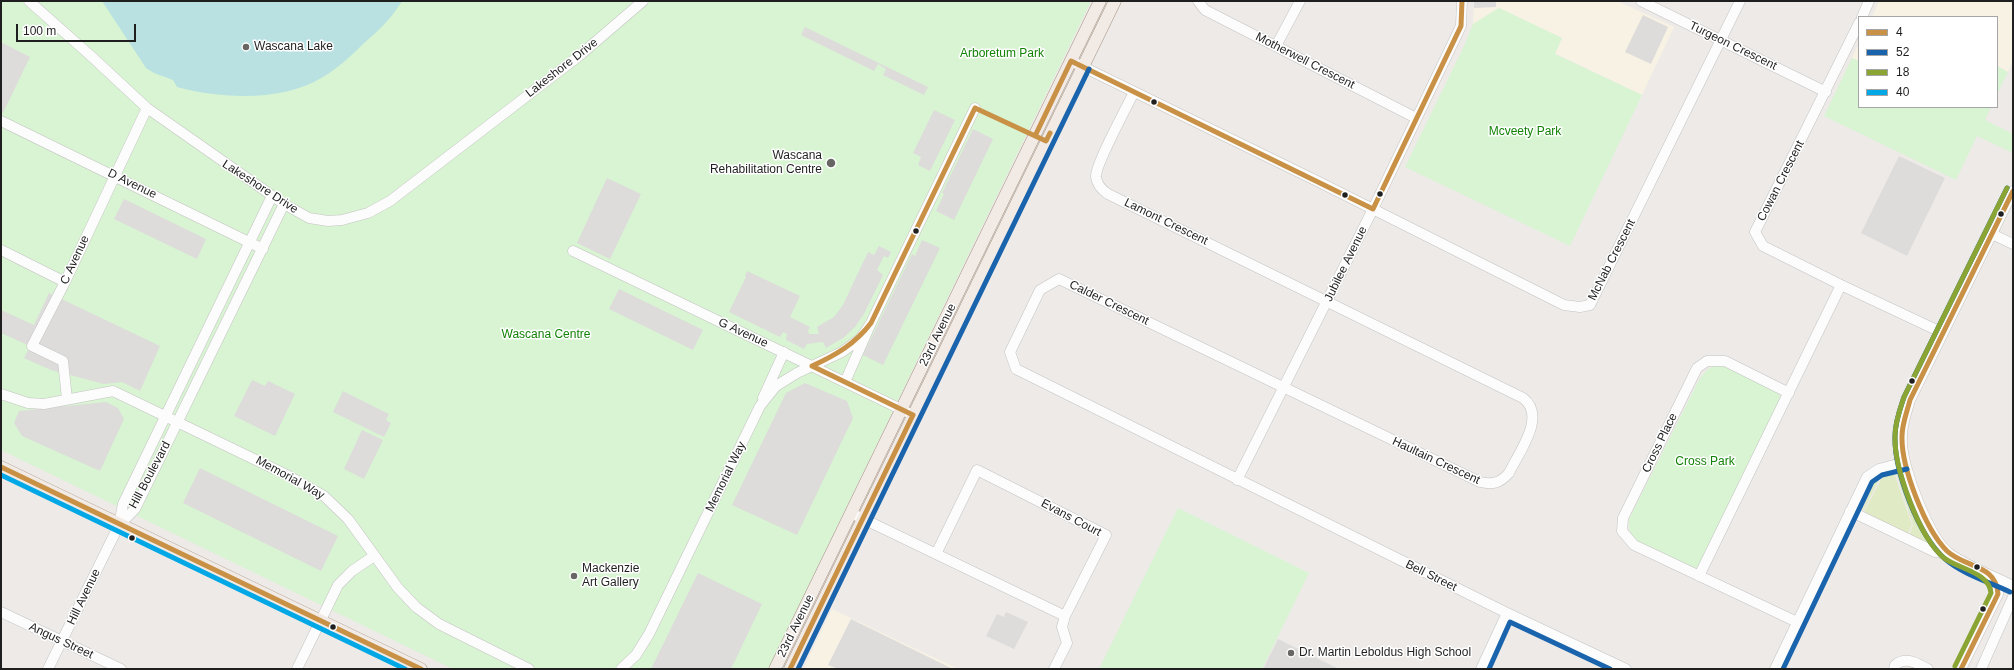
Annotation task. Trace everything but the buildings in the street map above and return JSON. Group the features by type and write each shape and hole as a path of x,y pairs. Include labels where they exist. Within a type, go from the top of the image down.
{"main road":[{"name":"23rd Avenue","path":"775,669 1100,1"},
{"name":"23rd Avenue","path":"790,669 1115,1"},
{"path":"1,467 320,619 421,669"}],"street":[{"name":"Lakeshore Drive","path":"29,1 147,108 284,204 309,218 328,221 342,220 368,213 390,201 579,56 642,1"},
{"name":"Motherwell Crescent","path":"1198,1 1205,10 1416,118"},
{"path":"1276,46 1300,1"},
{"name":"Jubilee Avenue","path":"1237,480 1328,301 1461,26 1462,1"},
{"name":"Turgeon Crescent","path":"1641,1 1826,92"},
{"name":"McNab Crescent","path":"1373,209 1564,305 1580,307 1590,305 1740,1"},
{"path":"1862,16 1869,1"},
{"name":"Cowan Crescent","path":"1858,25 1755,232 1763,246 1943,333"},
{"path":"1071,61 1373,209"},
{"name":"Lamont Crescent","path":"1134,92 1100,163 1096,176 1100,188 1108,194 1328,301"},
{"name":"C Avenue","path":"67,399 63,361 32,346 65,282 147,108"},
{"name":"Memorial Way","path":"845,382 871,323 975,108"},
{"name":"D Avenue","path":"1,121 263,249"},
{"path":"1950,554 1934,536 1923,516 1905,462 1901,443 1904,419 1910,400 2013,191"},
{"name":"Hill Boulevard","path":"119,524 123,504 164,416 272,196"},
{"name":"Hill Boulevard","path":"119,524 135,509 284,204"},
{"path":"1992,234 2013,244"},
{"path":"1,250 65,282"},
{"name":"G Avenue","path":"573,251 913,415"},
{"name":"Calder Crescent","path":"1237,480 1016,369 1010,352 1040,290 1059,279 1285,388"},
{"path":"1699,576 1841,285"},
{"name":"Haultain Crescent","path":"1285,388 1480,482 1496,484 1503,480 1509,473 1533,424 1534,415 1531,408 1523,398 1328,301"},
{"name":"Memorial Way","path":"621,669 636,655 649,634 760,406 776,386 812,366 842,352 860,339 871,323"},
{"path":"760,406 768,383 784,352"},
{"name":"Cross Place","path":"1789,394 1725,361 1707,361 1697,368 1623,518 1622,531 1634,545 1797,622"},
{"name":"Memorial Way","path":"1,394 28,403 44,404 113,391 271,467 324,496 348,519 398,588 423,612 439,624 529,669"},
{"path":"1775,669 1850,511 1868,477 1879,469 1905,462"},
{"name":"Evans Court","path":"936,554 976,470 1106,535 1065,616"},
{"name":"Bell Street","path":"1237,480 1507,614 1626,669"},
{"path":"1850,511 1935,552 1950,554 2012,586"},
{"path":"851,513 1065,616 1062,627 1067,643 1054,669"},
{"name":"Hill Avenue","path":"48,669 119,524"},
{"path":"297,669 320,619 338,585 352,571 374,556"},
{"path":"1992,576 1998,584 1998,594"},
{"path":"1962,669 1998,594 2003,587 2012,586"},
{"path":"1981,669 1997,634 1997,630 2013,597"},
{"path":"1997,634 2002,630 2013,610"},
{"name":"Angus Street","path":"1,612 121,669"},
{"path":"1481,669 1507,614"},
{"path":"1894,669 1895,665 1901,660 1908,660 1928,669"}],"shaded area":[{"path":"1474,1 1617,1 1674,27 1642,95 1554,53 1562,38 1499,8 1473,24"},
{"path":"1474,1 1496,1 1496,7 1474,8"},
{"path":"1879,1 2013,1 2013,61 2008,72 1998,67 1998,16 1872,16"},
{"path":"1643,15 1668,27 1651,64 1625,52"},
{"path":"805,27 928,87 924,95 883,75 886,69 878,64 874,71 801,35"},
{"path":"1,42 30,57 3,113 1,111"},
{"path":"1858,45 1858,61 1852,58"},
{"path":"934,110 955,120 930,171 918,165 921,157 913,153"},
{"path":"973,129 993,139 954,220 936,211 944,194 942,193"},
{"path":"1899,156 1945,178 1907,256 1861,233"},
{"path":"607,178 641,194 610,259 577,243"},
{"path":"124,199 206,239 197,259 114,219"},
{"path":"922,240 940,248 883,365 863,355 912,254 915,256"},
{"path":"879,246 891,252 888,258 884,256 877,270 883,275 864,314 855,327 843,338 826,348 823,342 807,344 804,349 786,340 787,334 783,332 780,337 729,312 746,277 747,271 800,296 790,317 810,327 808,331 809,334 819,334 817,327 834,317 843,305 868,252 874,255"},
{"path":"619,289 703,330 693,350 609,309"},
{"path":"49,293 160,346 140,391 122,382 104,384 51,370 24,358 30,346 1,333 1,310 34,325"},
{"path":"252,380 265,386 268,381 295,394 275,436 234,416"},
{"path":"805,383 847,401 853,418 797,535 732,505 786,393"},
{"path":"343,391 389,414 386,420 391,423 384,437 333,412"},
{"path":"106,402 118,408 124,419 100,471 22,436 14,423 19,411"},
{"path":"362,430 383,440 364,479 344,469"},
{"path":"200,468 338,536 321,571 183,503"},
{"path":"698,573 762,604 731,669 651,669"},
{"path":"832,609 958,669 803,669"},
{"path":"1006,612 1028,622 1014,649 986,636 997,614 1004,617"},
{"path":"851,619 953,669 838,669 828,665"},
{"name":"Dr. Martin Leboldus High School","path":"1278,639 1339,669 1263,669"}],"green space":[{"name":"Wascana Centre","path":"1,1 1091,1 768,669 453,669 1,450"},
{"name":"Mcveety Park","path":"1499,8 1562,38 1555,54 1642,95 1570,246 1405,167 1465,44 1473,24"},
{"path":"1852,58 1858,61 1858,108 1991,108 1985,120 2013,134 2013,153 1977,136 1956,180 1824,116"},
{"path":"1998,67 2008,72 1998,92"},
{"name":"Cross Park","path":"1714,366 1725,367 1779,393 1781,401 1701,566 1692,569 1636,541 1630,531 1629,519 1700,378 1708,369"},
{"path":"1894,473 1912,525 1907,535 1864,512 1883,476"},
{"path":"1896,473 1901,477 1916,520 1927,540 1925,543 1909,536 1913,525"},
{"path":"1880,478 1864,510 1862,510 1874,483"},
{"path":"1178,508 1309,573 1262,669 1099,669"}],"water":[{"name":"Wascana Lake","path":"102,1 402,1 394,13 379,29 344,62 323,77 290,91 252,96 232,96 194,91 177,87 173,80 154,73 146,68"}],"transit line":[{"name":"4","path":"1373,209 1461,26 1462,1"},
{"name":"4","path":"1035,136 1071,61 1373,209"},
{"name":"52","path":"798,669 1089,69"},
{"name":"4","path":"975,108 1046,141 1050,133"},
{"name":"4","path":"812,366 829,358 852,343 871,323 975,108"},
{"name":"52","path":"2007,188 1904,397 1899,411 1895,436 1896,450 1903,484 1917,519 1935,548 1945,559 1959,569 2010,592"},
{"name":"18","path":"1955,666 1991,593 1985,580 1944,558 1926,535 1917,519 1903,483 1896,450 1895,431 1904,397 2007,188"},
{"name":"4","path":"1961,669 1998,594 1996,584 1992,577 1986,572 1954,556 1947,551 1939,541 1923,513 1910,480 1903,449 1902,432 1910,400 2013,191"},
{"name":"4","path":"790,669 913,415 812,366"},
{"name":"4","path":"1,467 421,669"},
{"name":"52","path":"1783,669 1872,482 1882,475 1907,469"},
{"name":"40","path":"1,475 405,669"},
{"name":"52","path":"1489,669 1510,622 1610,669"}],"place":[{"name":"Wascana Lake","path":"246,47"},
{"name":"Wascana Rehabilitation Centre","path":"831,163"},
{"name":"Mackenzie Art Gallery","path":"574,576"},
{"name":"Dr. Martin Leboldus High School","path":"1291,653"}],"park label":[{"name":"Arboretum Park","path":"1002,54"}]}
